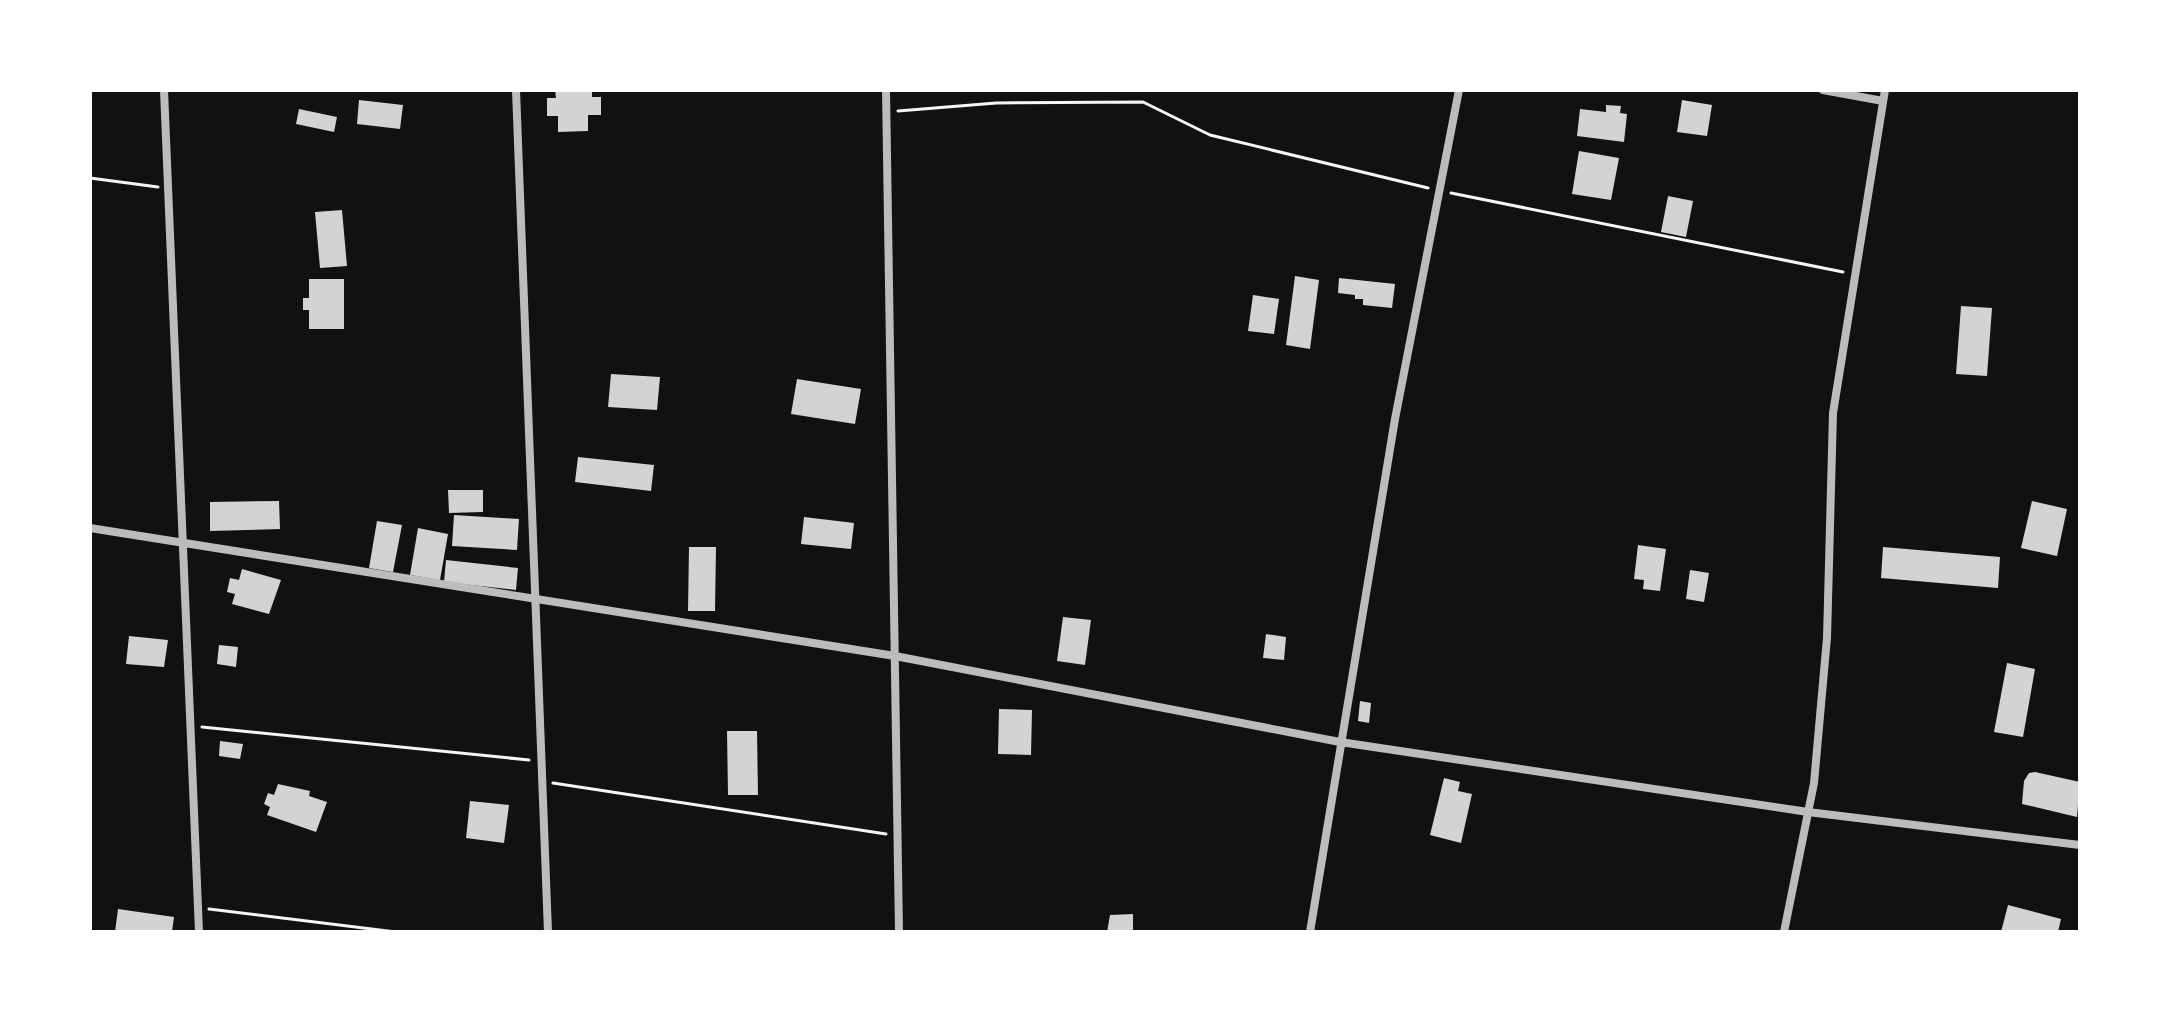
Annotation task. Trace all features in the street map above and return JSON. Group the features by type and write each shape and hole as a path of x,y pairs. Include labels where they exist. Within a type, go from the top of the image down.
{"street":[{"path":"164,90 199,932"},
{"path":"516,90 548,932"},
{"path":"886,90 899,932"},
{"path":"1310,932 1395,419 1459,90"},
{"path":"1823,90 1883,101"},
{"path":"1784,932 1808,812 1827,638 1833,413 1885,90"},
{"path":"90,528 895,656 1340,742 1808,812 2080,845"}],"path":[{"path":"886,112 996,103 1143,102 1210,135 1440,191 1856,275"},
{"path":"90,178 168,189"},
{"path":"190,725 541,761"},
{"path":"542,781 897,836"},
{"path":"198,907 396,932"}],"building":[{"path":"555,90 592,90 592,97 601,97 601,115 588,115 588,131 558,132 558,116 547,116 547,98 556,98"},
{"path":"359,100 403,105 400,129 357,124"},
{"path":"1682,100 1712,105 1707,136 1677,132"},
{"path":"1606,105 1621,106 1620,113 1627,114 1624,142 1577,136 1580,109 1606,112"},
{"path":"299,109 337,117 334,132 296,124"},
{"path":"1579,151 1619,158 1611,200 1572,194"},
{"path":"1668,196 1693,201 1686,237 1661,232"},
{"path":"342,210 347,266 320,268 315,212"},
{"path":"1295,276 1319,280 1310,349 1286,345"},
{"path":"1339,278 1395,284 1392,308 1363,305 1363,299 1355,299 1355,295 1338,293"},
{"path":"309,279 344,279 344,329 309,329 309,310 303,310 303,298 309,298"},
{"path":"1253,295 1279,299 1274,334 1248,331"},
{"path":"1961,306 1992,308 1987,376 1956,374"},
{"path":"611,374 660,377 657,410 608,407"},
{"path":"797,379 861,389 855,424 791,414"},
{"path":"578,457 654,465 651,491 575,482"},
{"path":"448,490 483,490 483,512 449,513"},
{"path":"279,501 280,529 210,531 210,502"},
{"path":"2032,501 2067,509 2057,556 2021,548"},
{"path":"454,515 519,519 517,550 452,546"},
{"path":"804,517 854,523 851,549 801,544"},
{"path":"377,521 402,525 393,572 369,568"},
{"path":"418,528 448,534 440,580 410,575"},
{"path":"1638,545 1666,549 1660,591 1643,589 1644,580 1634,579"},
{"path":"689,547 716,547 715,611 688,611"},
{"path":"1883,547 2000,557 1998,588 1881,578"},
{"path":"446,560 518,568 516,590 444,582"},
{"path":"242,569 281,580 269,614 232,604 235,594 227,592 230,578 239,580"},
{"path":"1690,570 1709,573 1704,602 1686,599"},
{"path":"1063,617 1091,620 1085,665 1057,661"},
{"path":"1266,634 1286,637 1284,660 1263,658"},
{"path":"129,636 168,640 164,667 126,664"},
{"path":"219,645 238,647 236,667 217,664"},
{"path":"2007,663 2035,669 2023,737 1994,732"},
{"path":"1360,701 1371,703 1369,723 1358,721"},
{"path":"999,709 1032,710 1031,755 998,754"},
{"path":"727,731 757,731 758,795 728,795"},
{"path":"220,741 243,744 240,759 219,756"},
{"path":"2029,773 2080,782 2077,817 2022,804 2024,781"},
{"path":"1444,778 1460,782 1458,791 1472,794 1461,843 1430,835"},
{"path":"278,784 310,791 309,796 327,802 316,832 267,815 270,807 264,804 268,793 274,795"},
{"path":"470,801 509,805 504,843 466,838"},
{"path":"2008,905 2061,919 2058,932 2001,932"},
{"path":"118,909 174,917 172,932 115,932"},
{"path":"1133,914 1133,932 1107,932 1110,915"}]}
